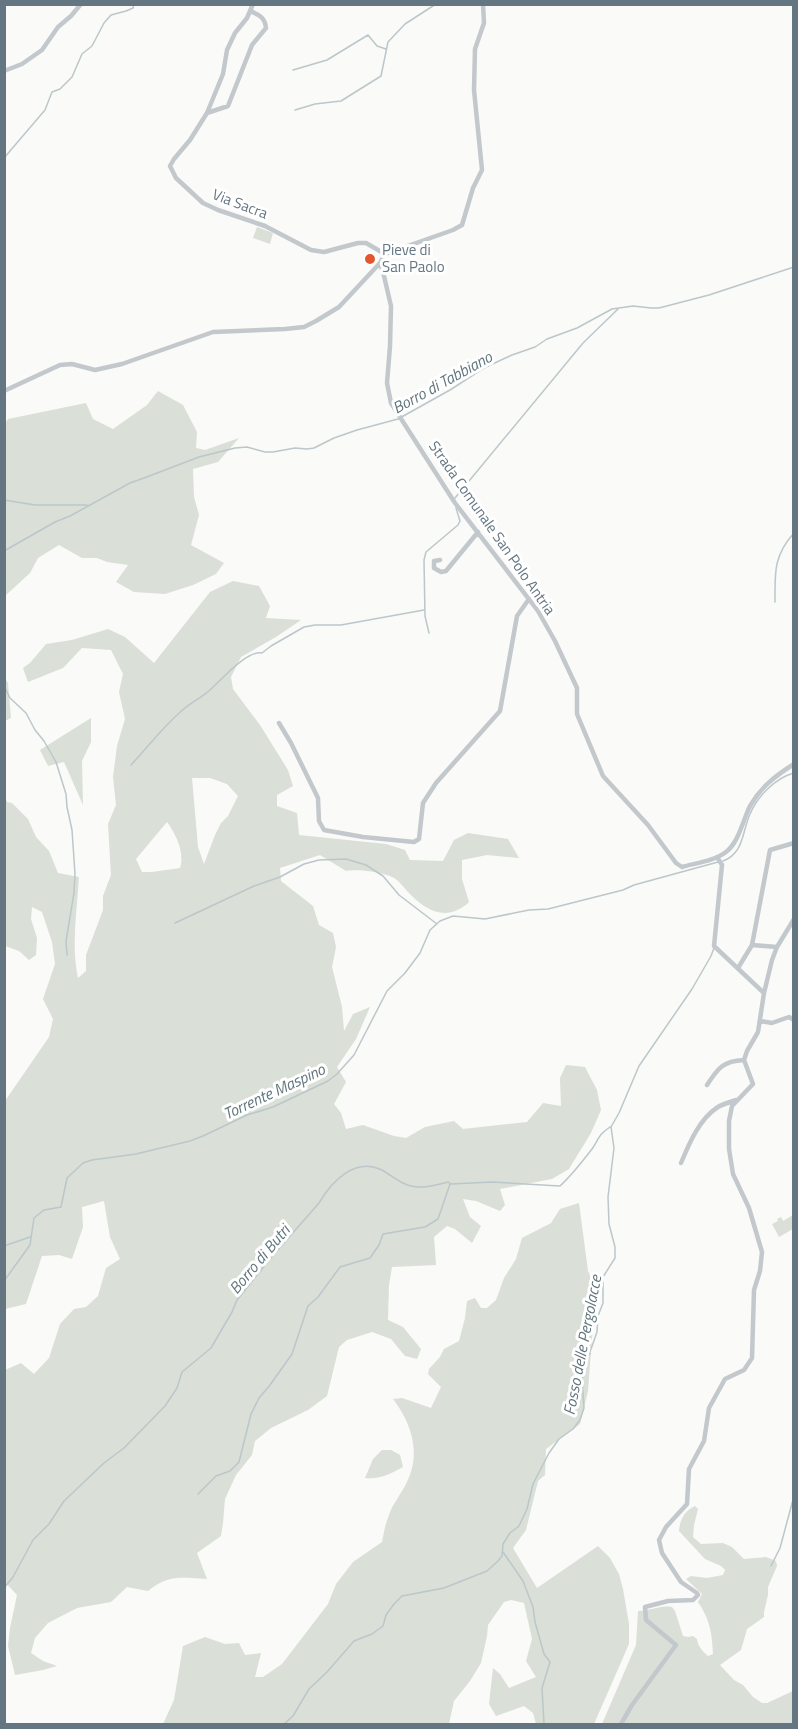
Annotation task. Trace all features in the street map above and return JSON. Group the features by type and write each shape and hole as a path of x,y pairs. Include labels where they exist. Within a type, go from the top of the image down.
{"street":[{"path":"4,71 22,64 42,50 58,27 81,4"},
{"name":"Via Sacra","path":"253,4 228,50 223,74 207,113 170,166 176,178 202,203 265,226 311,250 324,252 366,243 385,254"},
{"path":"4,391 60,365 72,364 95,370 122,364 213,332 304,327 339,307 380,263 385,254 462,225 473,188 482,170 474,90 475,49 484,23 483,4"},
{"path":"207,113 228,106 252,45 266,28 261,16 250,12"},
{"name":"Strada Comunale San Polo Antria","path":"380,263 391,306 387,383 391,404 455,503 538,611 576,688 577,714 603,776 648,825 682,867 717,857 728,851 735,842 750,806 761,791 773,777 794,764"},
{"path":"440,560 434,561 434,568 441,572 446,571 478,532"},
{"path":"279,723 318,798 319,821 324,830 414,842 419,839 423,803 436,783 500,711 517,616 529,599"},
{"path":"738,968 752,945 770,850 794,843"},
{"path":"717,857 722,865 714,946 764,993"},
{"path":"621,1725 632,1705 676,1645 646,1620 645,1607 668,1601 693,1600 698,1595 681,1582 662,1553 659,1540 666,1527 687,1504 689,1469 705,1441 709,1408 725,1378 744,1370 752,1358 754,1290 762,1252 749,1208 733,1174 729,1149 729,1121 736,1100 753,1084 744,1060 758,1032 771,960 794,919"},
{"path":"752,945 777,947"},
{"path":"760,1021 772,1023 792,1017"},
{"path":"707,1085 718,1069 730,1061 744,1060"},
{"path":"681,1163 690,1142 703,1122 718,1107 736,1100"}],"shaded area":[{"path":"257,227 273,233 270,244 253,238"},
{"path":"158,391 183,405 197,432 196,448 205,450 239,438 218,462 193,469 194,497 199,515 191,545 224,563 216,574 193,585 165,594 134,592 116,582 128,565 97,558 82,558 59,545 38,558 30,573 5,596 5,424 8,419 86,403 93,419 113,429 147,405"},
{"path":"233,581 259,586 270,606 266,618 301,620 241,657 231,677 233,689 260,725 288,770 293,786 277,795 277,806 297,813 299,835 386,844 405,850 410,860 443,861 454,840 468,833 508,839 519,858 487,855 462,860 462,879 469,902 453,912 446,913 423,905 392,877 369,871 346,871 320,855 280,868 281,881 313,906 319,925 333,933 336,947 332,967 342,1007 344,1031 353,1014 370,1007 356,1039 337,1067 346,1082 334,1104 341,1113 346,1129 363,1125 406,1138 425,1127 454,1121 463,1129 527,1122 543,1103 561,1106 560,1078 566,1065 585,1067 597,1090 601,1110 591,1133 569,1169 552,1179 500,1189 505,1205 500,1211 476,1201 463,1199 470,1217 481,1226 472,1243 455,1229 447,1226 434,1237 436,1265 392,1267 388,1320 403,1327 421,1349 417,1359 405,1356 391,1339 372,1332 347,1340 339,1347 327,1396 308,1410 271,1428 255,1441 252,1455 236,1475 225,1499 221,1536 197,1553 207,1579 169,1579 148,1591 127,1587 111,1602 77,1608 48,1623 35,1638 31,1653 57,1666 15,1675 8,1646 17,1595 4,1581 5,1370 21,1363 34,1374 49,1358 60,1324 74,1309 86,1307 98,1296 106,1268 120,1259 110,1237 104,1201 82,1207 83,1227 72,1259 59,1255 42,1256 26,1304 5,1309 5,1101 49,1037 53,1019 43,999 55,964 52,942 42,912 32,907 31,919 37,938 36,955 29,960 19,951 5,946 5,796 7,802 12,803 28,819 36,837 49,851 58,873 79,877 75,941 78,978 86,971 86,955 103,910 103,896 111,875 108,824 116,805 113,777 117,746 125,719 119,692 123,674 111,650 82,648 63,668 28,682 23,668 46,644 72,640 108,629 125,637 154,663 210,592","holes":["192,778 210,778 227,784 238,796 228,816 221,823 204,864 198,847","167,822 179,844 180,868 142,872 136,859"]},
{"path":"4,677 8,683 11,718 5,721"},
{"path":"91,718 91,742 82,761 83,805 64,762 48,766 40,750"},
{"path":"579,1203 588,1271 598,1292 594,1312 588,1391 580,1424 546,1449 545,1475 538,1481 526,1530 513,1548 537,1588 598,1546 610,1558 619,1574 629,1624 629,1644 594,1724 536,1724 533,1713 524,1706 496,1716 489,1704 493,1668 509,1688 536,1677 526,1661 532,1639 524,1603 511,1600 504,1602 488,1625 481,1663 454,1701 449,1724 163,1724 174,1700 183,1646 205,1637 225,1644 239,1643 245,1655 261,1653 255,1677 263,1677 282,1664 328,1604 336,1584 353,1562 382,1542 388,1518 411,1471 414,1450 405,1418 393,1399 402,1398 431,1408 441,1387 428,1374 429,1369 444,1349 459,1341 467,1301 475,1298 481,1308 487,1308 496,1300 504,1278 516,1259 522,1238 551,1223 560,1209"},
{"path":"793,1215 793,1229 779,1237 772,1224 781,1217 783,1221"},
{"path":"382,1450 391,1450 400,1455 403,1467 380,1477 365,1478 373,1459"},
{"path":"695,1506 698,1509 693,1537 701,1544 723,1543 732,1547 744,1559 766,1557 776,1561 777,1566 768,1587 764,1617 747,1629 741,1650 720,1665 762,1703 767,1703 793,1691 793,1724 602,1724 636,1645 638,1611 672,1607 683,1636 693,1636 708,1656 713,1654 710,1627 698,1602 702,1594 686,1579 691,1576 707,1578 723,1575 725,1570 705,1559 679,1531 683,1516"}],"waterway":[{"path":"4,158 45,110 52,92 60,89 72,77 82,54 92,46 104,23 111,15 133,8 134,4"},
{"path":"295,110 315,104 341,101 381,76 388,42 405,24 436,4"},
{"path":"293,70 327,60 368,35 377,46 386,49"},
{"name":"Borro di Tabbiano","path":"4,551 130,483 199,457 247,447 265,452 314,448 357,430 398,419 484,368 577,328 612,309 633,306 659,308 709,295 794,267"},
{"path":"455,498 583,343 618,309"},
{"path":"4,500 35,505 87,505"},
{"path":"429,633 425,616 424,560 426,552 458,525 460,521 456,508"},
{"path":"775,602 775,574 779,558 787,541 794,533"},
{"path":"131,765 177,715 208,692 249,656 262,653 304,627 341,625 424,610"},
{"path":"4,686 10,698 26,713 44,741 56,762 66,794 72,830 75,874 66,941 67,955"},
{"name":"Torrente Maspino","path":"723,861 735,853 739,847 757,801 780,779 794,773"},
{"path":"175,923 254,886 280,877 304,864 319,860 346,859 366,865 383,876 399,895 437,924"},
{"name":"Torrente Maspino","path":"4,1281 30,1245 34,1218 44,1210 61,1207 67,1178 83,1163 136,1154 190,1141 247,1115 273,1107 328,1081 337,1074 354,1055 387,991 405,973 420,953 430,930 440,921 453,916 485,919 529,910 548,909 718,862"},
{"name":"Fosso delle Pergolacce","path":"284,1724 293,1716 309,1689 354,1641 372,1634 383,1626 386,1615 402,1596 444,1588 487,1571 498,1561 502,1556 503,1544 510,1533 519,1526 527,1509 533,1484 549,1453 559,1439 573,1429 580,1420 584,1408 582,1380 597,1332 598,1316 603,1303 603,1277 615,1258 615,1247 609,1224 608,1197 614,1148 611,1127 639,1066 692,989 714,948"},
{"name":"Borro di Butri","path":"4,1588 13,1577 33,1540 49,1524 64,1501 104,1463 124,1448 165,1406 177,1388 182,1372 211,1348 237,1300 345,1173 354,1169 372,1167 382,1170 404,1184 416,1187 448,1182 451,1184 492,1182 560,1186 610,1127"},
{"path":"198,1494 216,1476 230,1471 239,1462 251,1414 259,1398 292,1354 308,1306 318,1297 340,1267 370,1258 383,1234 425,1227 438,1219 450,1184"},
{"name":"Torrente Maspino","path":"4,1246 30,1237"},
{"path":"771,1566 780,1548 794,1496"},
{"path":"503,1552 523,1581 533,1607 544,1654 550,1662 542,1688 544,1724"}],"place":[{"name":"Pieve di San Paolo","path":"370,259"}]}
